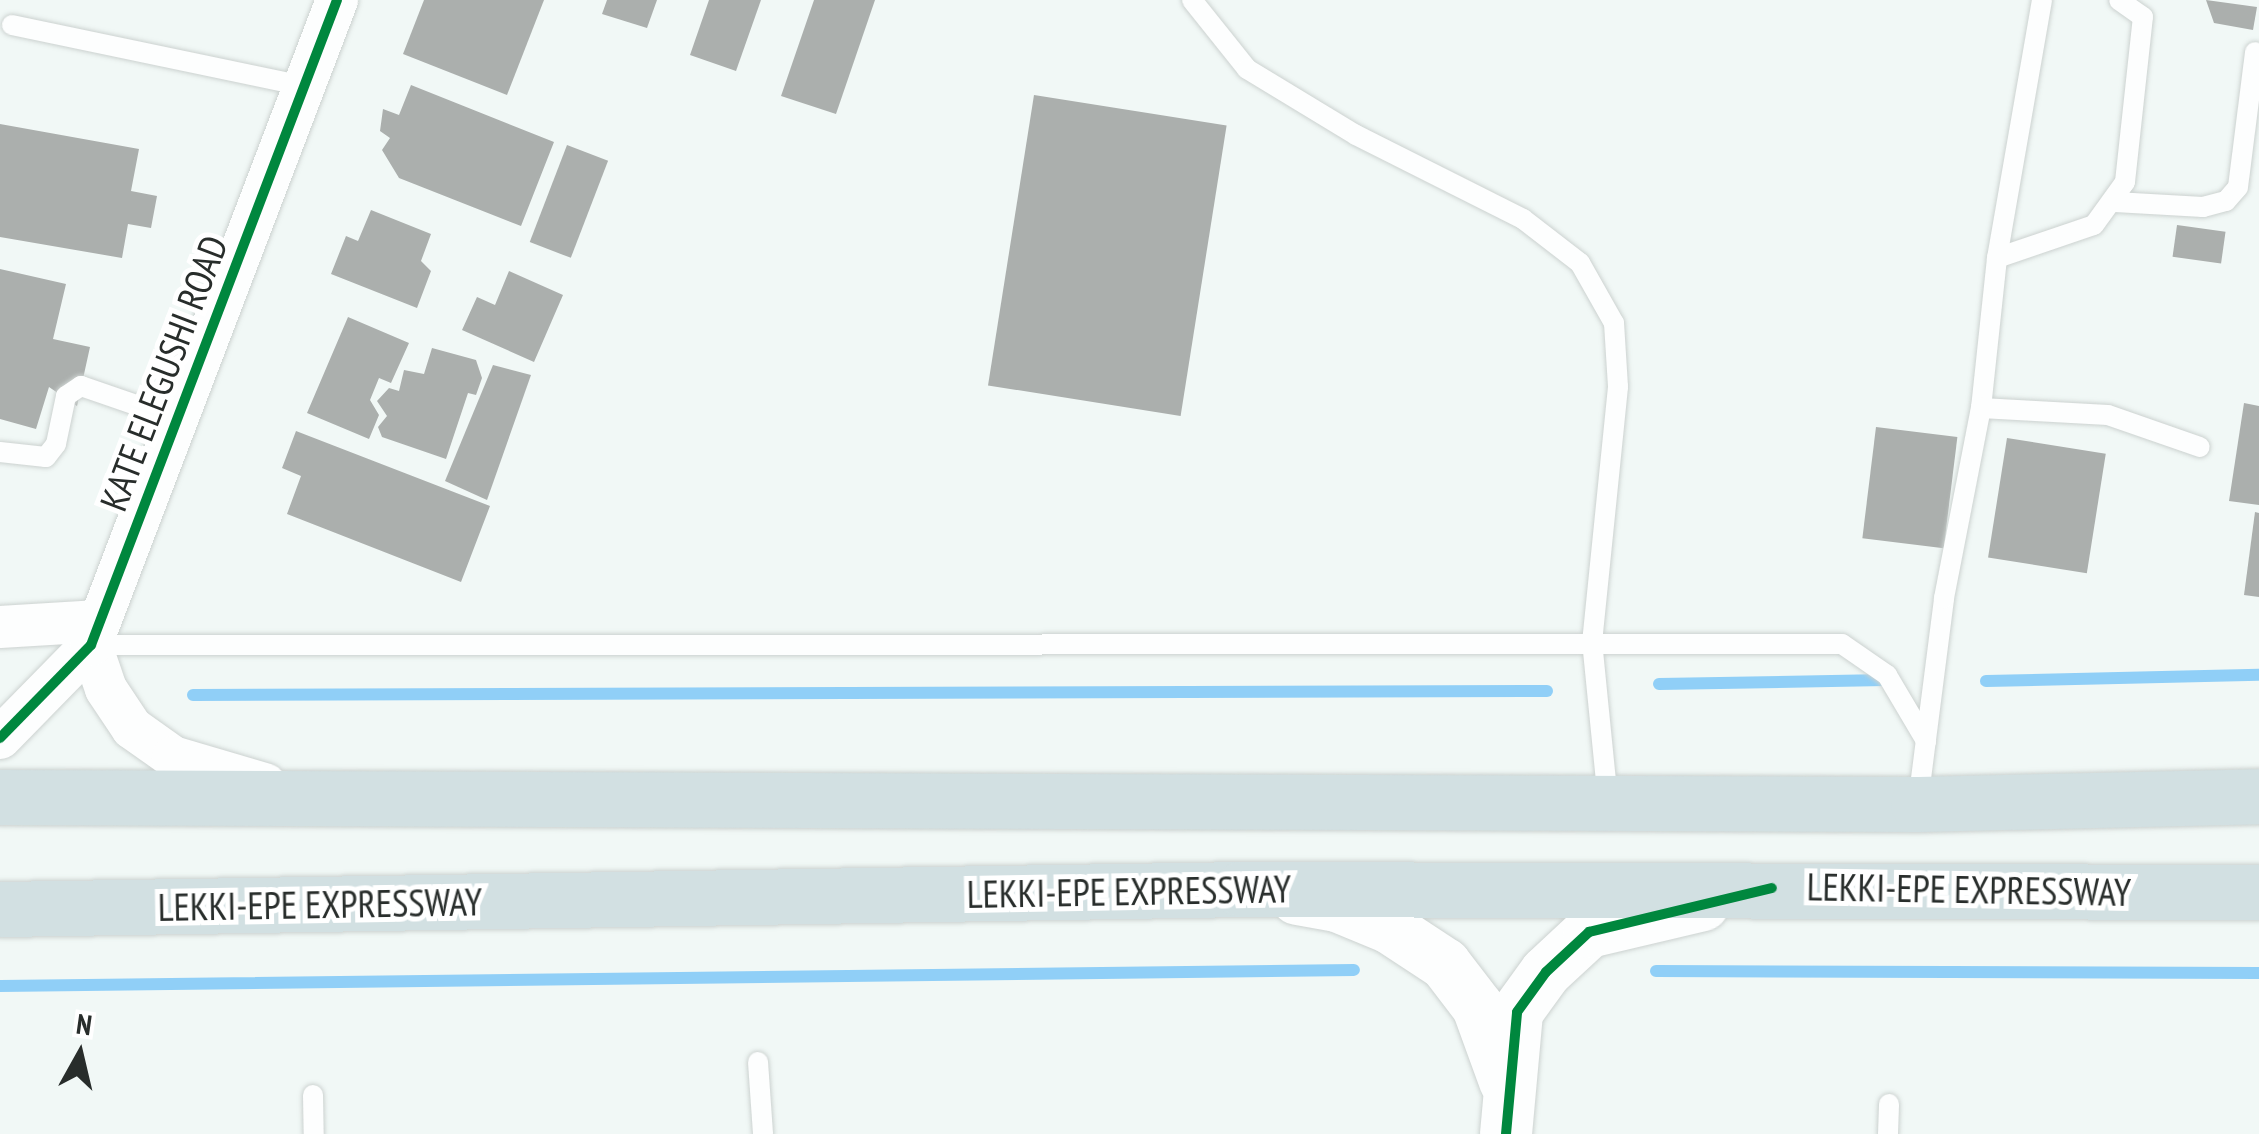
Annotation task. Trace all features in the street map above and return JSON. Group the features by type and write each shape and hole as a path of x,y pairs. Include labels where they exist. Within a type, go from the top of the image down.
{"highway":[{"path":"0,797 314,794 1918,804 2259,796"},
{"name":"LEKKI-EPE EXPRESSWAY","path":"0,909 1241,889 2259,892"}],"street":[{"name":"KATE ELEGUSHI ROAD","path":"0,738 95,633 338,0"},
{"path":"0,627 95,633 106,690 132,728 172,757 314,794"},
{"path":"1506,1110 1517,1012 1546,972 1589,932 1772,888"},
{"path":"1241,889 1337,906 1390,928 1445,964 1478,1007 1506,1110"}],"lane":[{"path":"1192,0 1247,69 1356,135 1522,219 1580,263 1614,322 1618,387 1592,641 1609,804"},
{"path":"1918,804 1944,598 1970,490 1997,258 2042,0"},
{"path":"1997,258 2094,225 2115,202 2125,182 2144,17 2119,0"},
{"path":"12,26 305,86"},
{"path":"2115,202 2203,208 2226,201 2238,187 2255,52"},
{"path":"0,452 46,457 56,444 66,396 81,386 177,419"},
{"path":"1981,408 2108,415 2200,446"},
{"path":"95,633 1842,644 1887,676 1926,741"},
{"path":"758,1062 763,1134"},
{"path":"313,1095 314,1134"},
{"path":"1888,1134 1889,1104"}],"building":[{"path":"424,0 544,0 507,95 403,54"},
{"path":"607,0 657,0 647,28 602,14"},
{"path":"709,0 761,0 736,71 690,55"},
{"path":"814,0 875,0 836,114 781,96"},
{"path":"2206,0 2257,7 2253,30 2214,23"},
{"path":"411,85 554,142 521,226 399,178 382,150 390,138 380,131 383,109 399,115"},
{"path":"1034,95 1227,126 1181,416 988,385"},
{"path":"0,124 139,149 131,191 157,196 151,228 128,224 122,258 0,237"},
{"path":"567,145 608,161 571,258 530,242"},
{"path":"371,210 431,234 421,261 431,271 417,308 331,274 346,236 358,241"},
{"path":"2177,225 2226,232 2221,264 2173,257"},
{"path":"0,269 66,284 53,339 90,347 77,406 49,387 36,429 0,419"},
{"path":"509,271 563,295 534,362 462,330 477,297 495,305"},
{"path":"348,317 409,343 391,383 379,378 370,400 379,415 369,439 307,413"},
{"path":"432,348 476,360 482,378 476,395 468,393 446,459 382,437 378,427 387,416 377,401 389,388 399,391 404,370 424,374"},
{"path":"493,365 531,375 487,500 445,481"},
{"path":"2244,403 2259,406 2259,505 2229,501"},
{"path":"1876,427 1957,437 1944,548 1862,538"},
{"path":"296,431 490,506 461,582 287,514 301,476 282,468"},
{"path":"2007,438 2106,454 2087,573 1988,558"},
{"path":"2255,512 2259,513 2259,597 2244,595"}],"waterway":[{"path":"1986,681 2259,675"},
{"path":"1659,684 1885,680"},
{"path":"193,695 1547,691"},
{"path":"0,986 1354,970"},
{"path":"1656,971 2259,973"}],"cycle path":[{"path":"0,738 91,645 337,0"},
{"path":"1506,1134 1517,1012 1546,972 1589,932 1772,888"}]}
